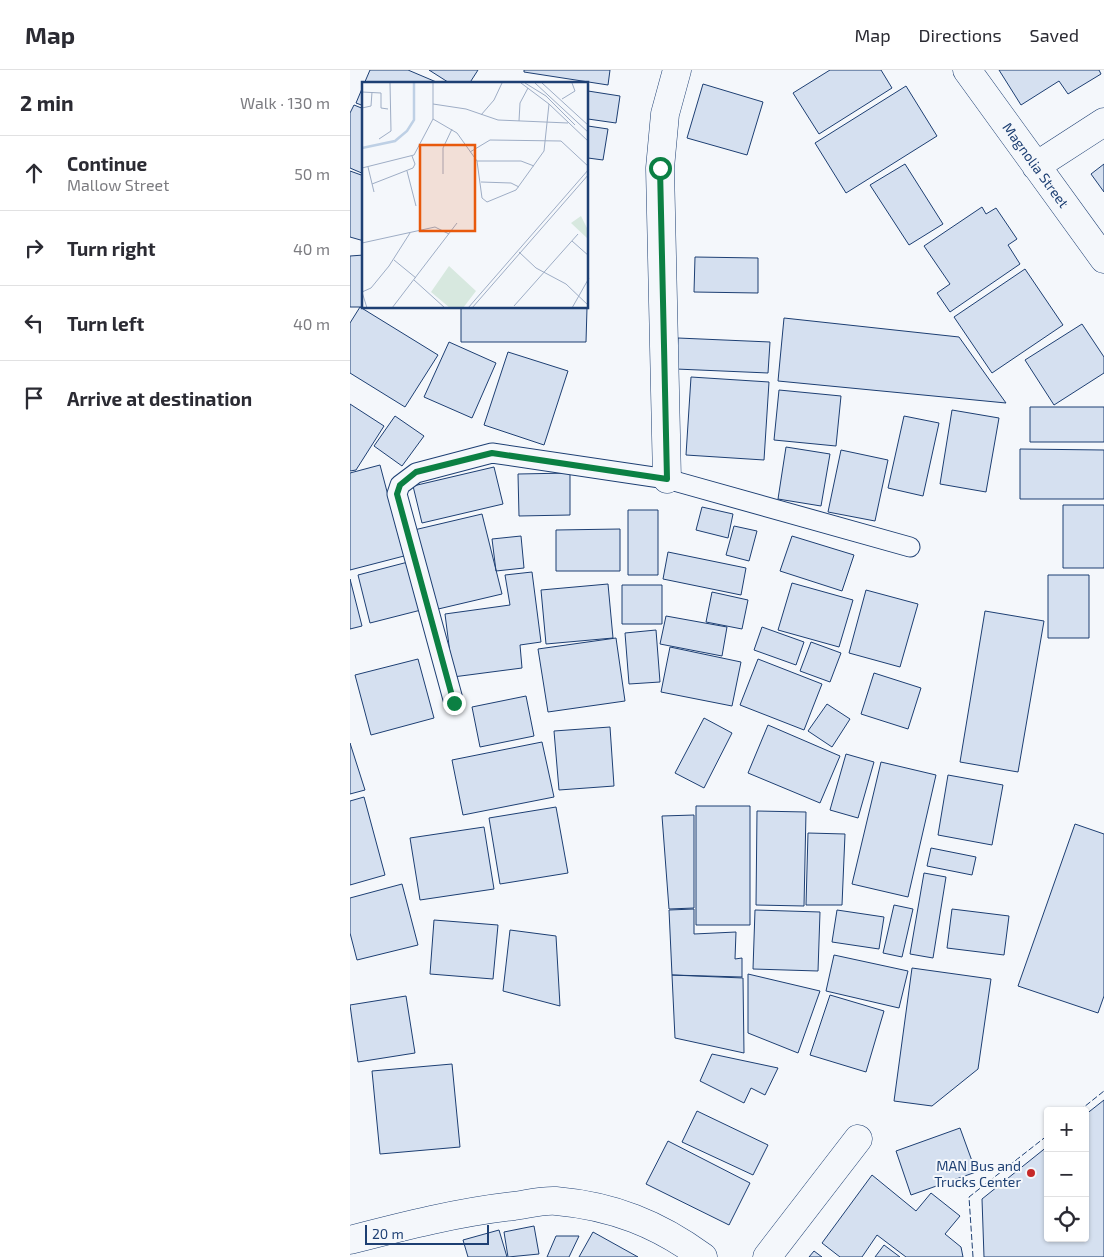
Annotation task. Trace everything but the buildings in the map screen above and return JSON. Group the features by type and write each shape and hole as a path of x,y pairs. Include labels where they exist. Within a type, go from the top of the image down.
{"street":[{"path":"667,479 660,168 665,114 678,70"},
{"name":"Magnolia Street","path":"967,70 1104,259"},
{"path":"1036,166 1104,122"},
{"path":"767,1257 858,1139"},
{"path":"350,1240 397,1227 488,1209 554,1201 620,1212 677,1238 703,1257"}],"lane":[{"path":"454,703 397,494 400,485 416,472 492,453 667,479 910,546"}],"fence":[{"path":"1084,1107 1104,1091"},
{"path":"973,1257 969,1197 1044,1138"}],"place":[{"name":"MAN Bus and Trucks Center","path":"1031,1173"}],"route":[{"path":"454,703 397,494 400,485 416,472 492,453 667,479 660,168"}]}
